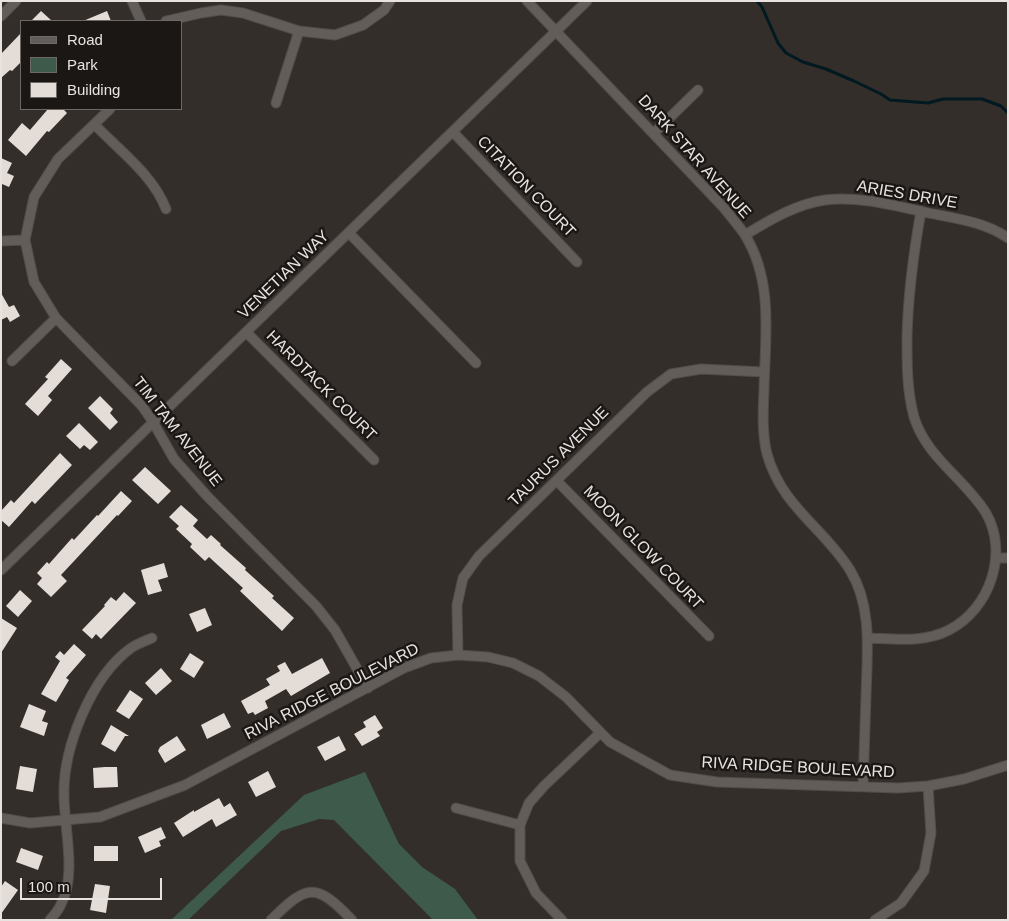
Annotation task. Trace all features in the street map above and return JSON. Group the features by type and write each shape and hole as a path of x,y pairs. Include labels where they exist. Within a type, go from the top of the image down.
{"street":[{"path":"1,16 16,1"},
{"path":"132,1 141,20"},
{"path":"170,20 221,10 243,13 299,31 334,35 363,25 384,10 390,1"},
{"name":"DARK STAR AVENUE","path":"527,1 724,208 745,235 754,254 765,291 763,417 767,453 778,483 799,512 831,545 851,571 861,596 868,638 863,787"},
{"name":"VENETIAN WAY","path":"2,567 57,517 587,1"},
{"path":"276,103 299,31"},
{"path":"654,133 698,90"},
{"name":"TIM TAM AVENUE","path":"109,110 58,159 34,197 24,240 34,282 56,318 142,406 154,422 174,459 316,606 335,630 368,688"},
{"path":"94,125 147,177 160,193 166,209"},
{"name":"CITATION COURT","path":"453,132 577,262"},
{"name":"ARIES DRIVE","path":"745,235 796,208 825,200 858,199 974,222 1008,238"},
{"path":"868,638 922,638 950,630 973,612 987,593 996,558 995,539 987,515 970,490 945,466 927,444 915,420 909,396 907,369 908,299 913,256 922,211"},
{"path":"349,233 476,363"},
{"path":"1,241 24,240"},
{"path":"12,361 56,318"},
{"name":"HARDTACK COURT","path":"247,333 374,460"},
{"name":"TAURUS AVENUE","path":"458,655 457,605 463,578 479,556 647,392 671,374 701,369 764,372"},
{"name":"MOON GLOW COURT","path":"557,481 709,636"},
{"path":"996,558 1008,558"},
{"path":"50,920 62,904 67,885 68,864 64,794 66,761 76,729 90,697 112,667 131,648 152,638"},
{"name":"RIVA RIDGE BOULEVARD","path":"1,818 30,823 100,817 185,785 404,668 431,658 458,655 488,657 513,663 540,676 566,697 610,742 670,775 717,782 898,788 928,786 964,780 1008,765"},
{"path":"562,920 536,893 520,861 520,825 529,804 544,786 600,733"},
{"path":"875,920 901,903 924,871 931,832 928,786"},
{"path":"456,808 520,825"},
{"path":"271,920 299,895 312,892 326,895 352,920"}],"green space":[{"path":"365,772 399,844 422,867 455,889 478,920 433,920 334,820 319,819 281,831 188,920 171,920 304,795"}],"building":[{"path":"41,11 51,20 32,20"},
{"path":"107,11 111,20 85,20"},
{"path":"20,34 20,63 1,78 1,54"},
{"path":"47,110 64,110 67,113 49,132 47,131 26,156 8,140 22,123 30,130"},
{"path":"1,158 12,163 7,173 14,176 9,187 1,185"},
{"path":"1,293 9,307 14,305 20,316 10,322 7,317 1,320"},
{"path":"61,359 72,369 48,396 52,400 38,416 25,404 48,379 45,377"},
{"path":"100,396 113,409 110,413 118,422 110,430 88,408"},
{"path":"79,423 98,442 90,450 84,445 80,449 66,436"},
{"path":"60,453 72,465 35,504 32,501 9,527 1,520 1,511 11,500 14,503"},
{"path":"145,467 171,491 158,504 132,480"},
{"path":"121,491 132,501 61,575 67,581 51,597 37,584 42,578 37,573 47,562 49,564 72,538 74,540"},
{"path":"181,505 198,520 193,526 207,539 211,535 221,544 246,568 245,570 274,596 272,598 294,618 282,631 240,591 243,588 209,557 205,561 190,547 192,544 176,529 179,526 169,517"},
{"path":"164,563 168,577 158,580 162,591 148,595 141,570"},
{"path":"20,590 32,601 18,617 6,606"},
{"path":"124,592 136,603 101,639 96,634 92,639 82,630 111,597 116,601"},
{"path":"205,608 212,625 197,632 189,614"},
{"path":"1,618 17,628 1,653"},
{"path":"74,644 86,655 66,678 69,680 56,702 41,694 60,661 55,657 60,651 64,655"},
{"path":"190,653 204,662 194,678 180,669"},
{"path":"322,658 330,673 291,696 286,689 265,701 268,708 255,715 253,712 248,714 241,701 270,685 266,679 280,671 277,666 285,662 292,674"},
{"path":"161,668 172,681 156,695 145,683"},
{"path":"130,690 143,699 129,719 116,711"},
{"path":"29,704 46,711 42,721 48,723 44,736 20,727"},
{"path":"224,713 231,727 207,739 201,725"},
{"path":"375,715 383,728 377,732 380,736 362,746 354,734 366,727 363,722"},
{"path":"111,725 129,736 125,736 115,752 101,744"},
{"path":"177,736 186,750 165,763 158,751 160,747"},
{"path":"339,736 346,750 325,761 317,747"},
{"path":"20,766 37,769 33,792 16,789"},
{"path":"117,767 118,787 94,788 93,768"},
{"path":"268,771 276,787 256,797 248,782"},
{"path":"219,798 224,807 230,803 237,815 216,827 212,819 183,837 174,823 194,810 194,812"},
{"path":"161,827 166,838 159,841 161,846 145,853 138,837"},
{"path":"94,846 118,846 118,861 94,861"},
{"path":"21,848 43,856 38,870 16,862"},
{"path":"5,881 18,890 1,914 1,887"},
{"path":"95,884 110,886 106,913 90,910"}],"waterway":[{"path":"757,1 762,7 778,43 786,53 803,62 854,81 890,100 928,103 943,99 982,99 1001,106 1008,113"}]}
